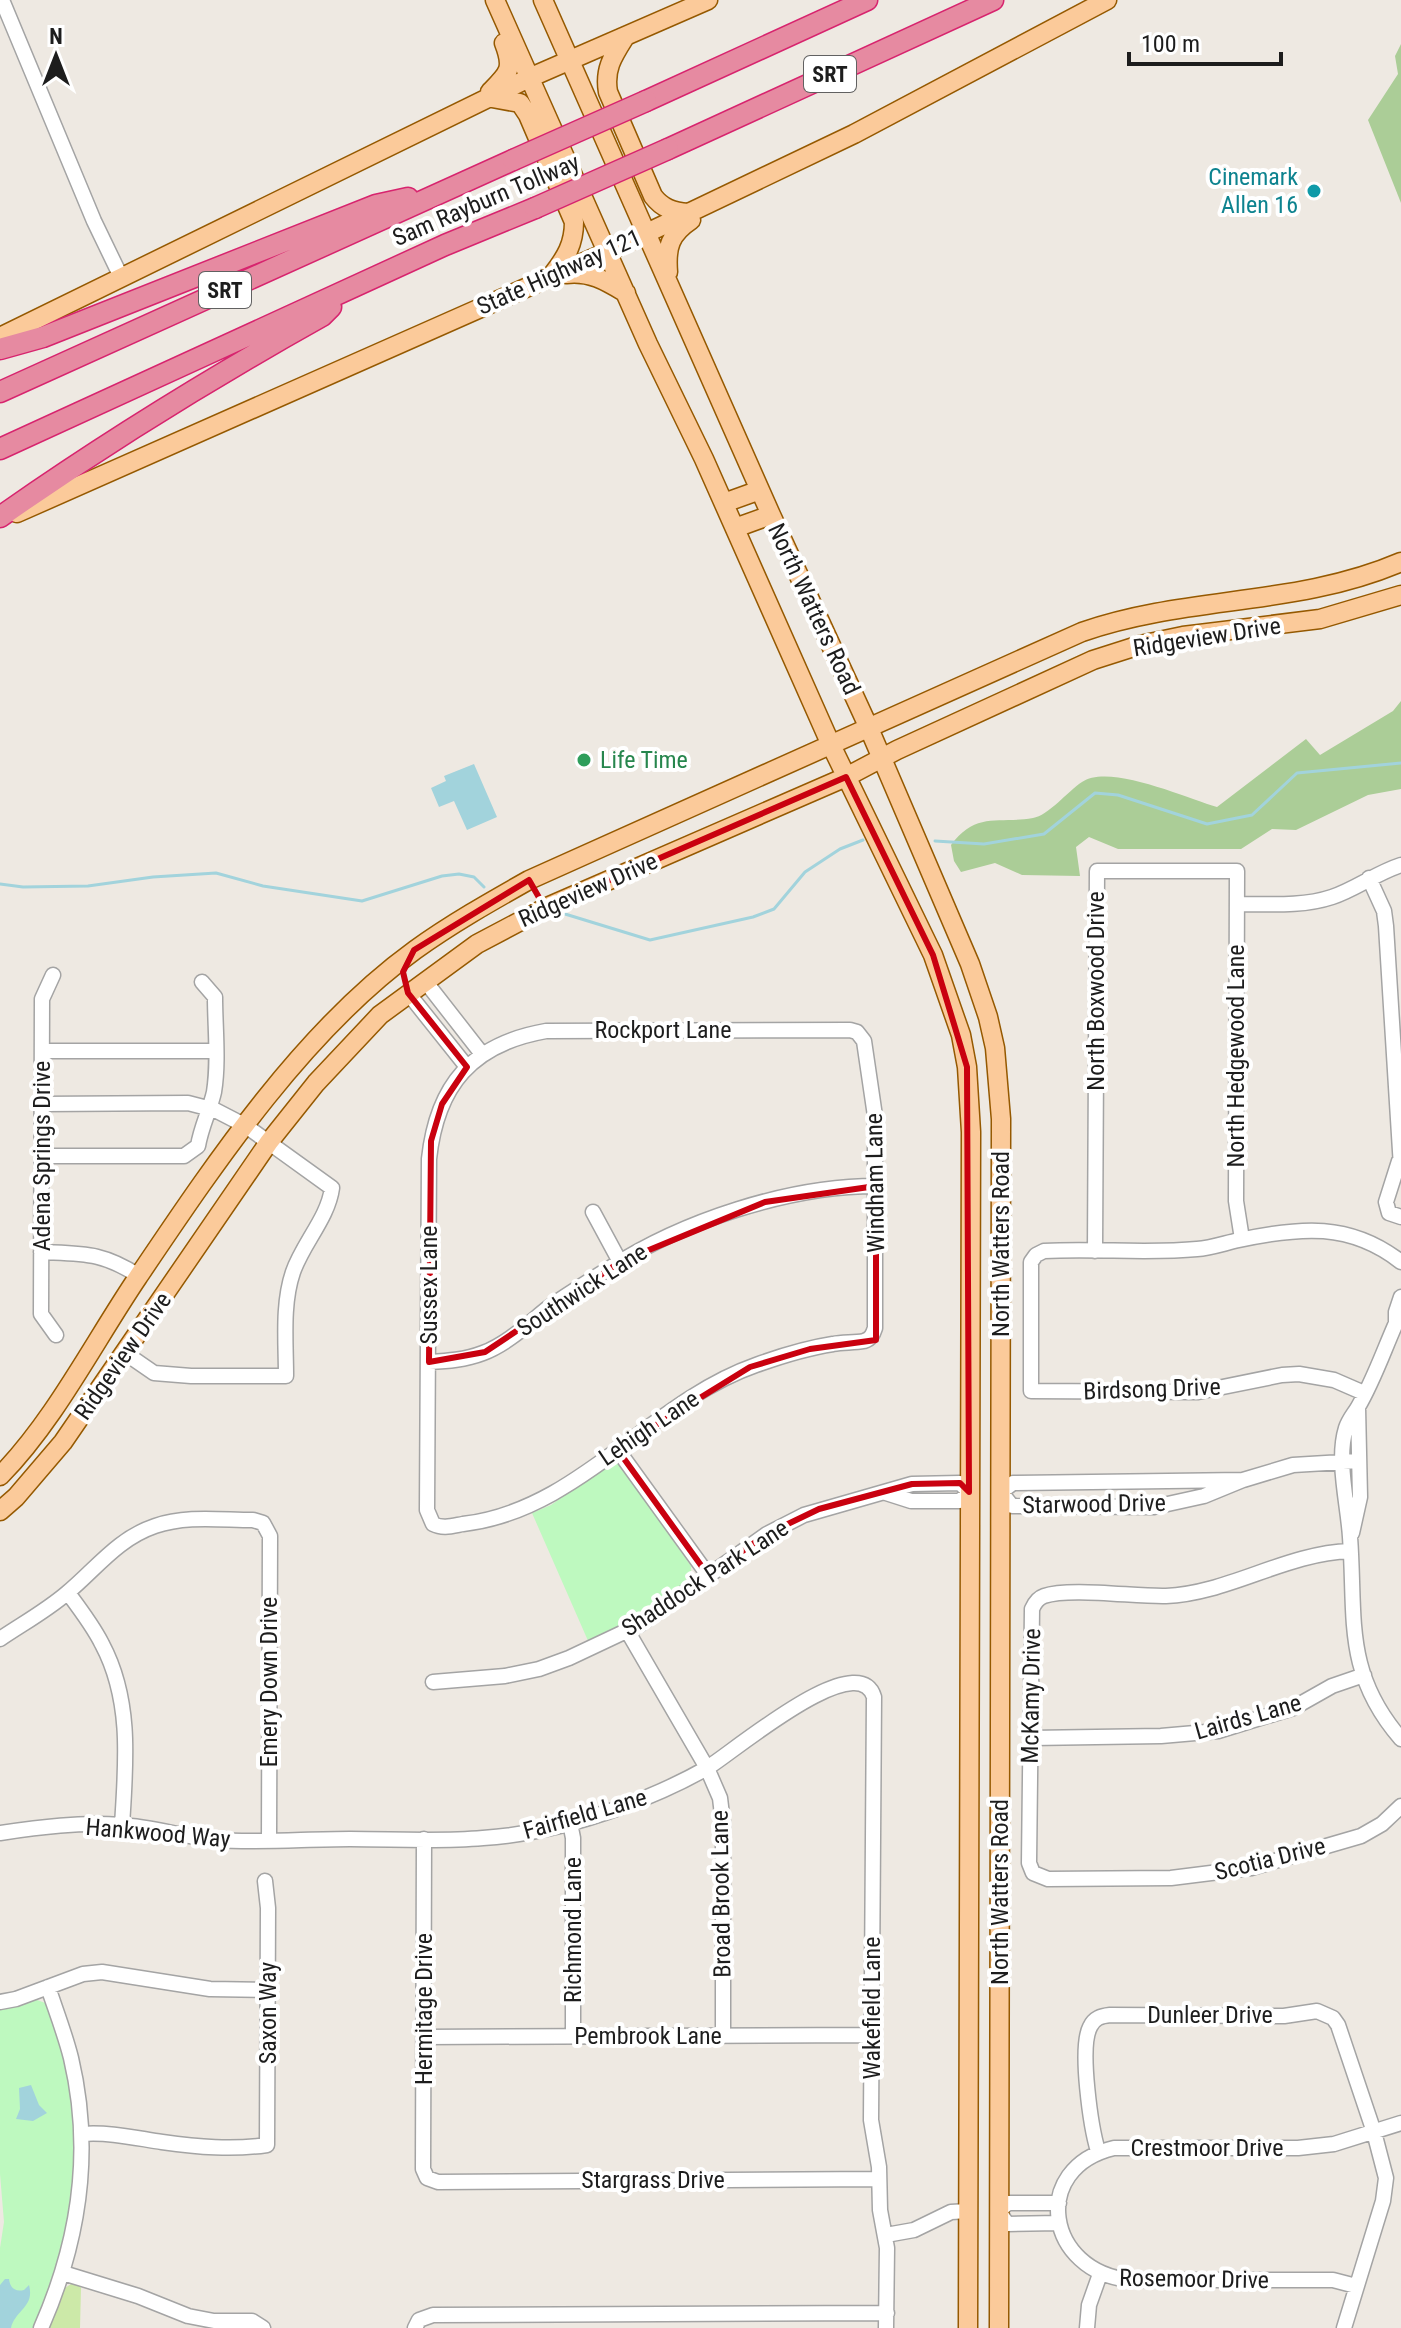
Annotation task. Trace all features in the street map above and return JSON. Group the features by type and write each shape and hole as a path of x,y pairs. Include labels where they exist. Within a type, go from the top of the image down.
{"highway":[{"name":"Sam Rayburn Tollway","path":"0,392 867,0"},
{"name":"Sam Rayburn Tollway","path":"0,449 445,245 668,149 993,0"},
{"path":"0,349 43,337 376,205 451,188"},
{"path":"0,519 95,451 322,316 348,290"}],"main road":[{"path":"484,0 511,62 507,74 485,101"},
{"name":"North Watters Road","path":"495,0 831,745 933,955 961,1035 967,1067 971,1132 968,2328"},
{"name":"North Watters Road","path":"543,0 868,726 970,964 995,1048 1001,1119 999,2328"},
{"path":"0,337 529,78 708,0"},
{"name":"State Highway 121","path":"0,519 607,252 879,121 1107,0"},
{"path":"625,37 610,60 605,77 608,92 653,196 667,209 688,213"},
{"path":"485,101 508,99 520,103 574,222 574,239 551,277"},
{"path":"668,283 668,242 678,228 732,192"},
{"path":"551,277 579,272 600,278 626,293"},
{"path":"724,503 760,490"},
{"path":"735,528 771,515"},
{"name":"Ridgeview Drive","path":"0,1476 35,1436 139,1276 246,1126 328,1026 414,950 529,880 1082,632 1133,616 1188,606 1295,594 1342,583 1401,562"},
{"path":"1380,571 1395,597"},
{"name":"Ridgeview Drive","path":"0,1511 63,1442 269,1142 316,1083 380,1015 477,944 545,908 846,777 1080,665 1140,645 1183,636 1320,619 1395,597"},
{"path":"1133,616 1140,645"},
{"path":"529,880 545,908"},
{"path":"408,993 402,978 414,950"},
{"path":"969,1492 1001,1492"},
{"path":"968,2211 999,2211"}],"street":[{"path":"2,0 94,221 121,277"},
{"path":"1237,904 1313,902 1351,889 1401,865"},
{"name":"North Boxwood Drive","path":"1095,1251 1097,871 1237,871"},
{"name":"North Hedgewood Lane","path":"1237,871 1236,1201 1242,1239"},
{"path":"1369,878 1384,911 1386,926 1400,1164 1386,1202 1389,1213 1401,1217"},
{"name":"Adena Springs Drive","path":"53,975 42,999 41,1314 56,1335"},
{"path":"425,981 474,1060"},
{"path":"42,1156 184,1156 198,1146 200,1130 214,1093 216,1051 215,997 202,982"},
{"path":"408,993 474,1060"},
{"name":"Rockport Lane","path":"474,1060 514,1038 546,1031 857,1032"},
{"name":"Windham Lane","path":"857,1032 864,1041 872,1087 876,1186 875,1328 872,1336"},
{"path":"42,1051 216,1051"},
{"name":"Sussex Lane","path":"432,1522 427,1510 431,1141 442,1104 474,1060"},
{"path":"42,1104 188,1103 208,1108 246,1126 332,1188 330,1203 293,1272 286,1305 286,1376 154,1373 125,1353"},
{"name":"Southwick Lane","path":"429,1362 468,1358 500,1344 620,1262 657,1242 725,1214 804,1195 855,1186 876,1186"},
{"path":"593,1212 620,1262"},
{"path":"1095,1251 1200,1249 1297,1231 1341,1232 1380,1246 1401,1262"},
{"name":"Birdsong Drive","path":"1095,1251 1044,1251 1031,1262 1031,1391 1198,1392 1299,1374 1334,1380 1364,1393"},
{"path":"41,1252 103,1258 115,1261 139,1276"},
{"path":"1401,1297 1396,1312 1398,1322 1358,1408 1352,1462 1360,1497 1350,1544 1352,1622 1364,1675 1380,1710 1401,1739"},
{"name":"Lehigh Lane","path":"432,1522 443,1527 516,1512 552,1495 682,1403 750,1367 795,1352 863,1341 872,1336"},
{"path":"617,1449 708,1575"},
{"name":"Starwood Drive","path":"1243,1480 1013,1483 1001,1492 1012,1506 1154,1507 1204,1496 1293,1465 1352,1462"},
{"name":"Shaddock Park Lane","path":"433,1682 476,1680 539,1669 597,1647 628,1632 767,1534 804,1515 912,1484 960,1483 969,1492"},
{"name":"Emery Down Drive","path":"68,1593 117,1547 155,1526 182,1520 253,1520 265,1525 270,1536 269,1841"},
{"name":"McKamy Drive","path":"1033,1873 1029,1863 1032,1609 1038,1599 1057,1594 1170,1596 1350,1544"},
{"path":"0,1639 68,1593 102,1643 121,1697 125,1752 122,1825"},
{"name":"Broad Brook Lane","path":"628,1632 707,1768 720,1798 723,1823 723,2036"},
{"name":"Lairds Lane","path":"1031,1738 1161,1736 1218,1731 1293,1708 1332,1686 1364,1675"},
{"name":"Fairfield Lane","path":"269,1841 499,1837 570,1823 639,1801 707,1768 809,1698 859,1682 869,1687"},
{"name":"Wakefield Lane","path":"869,1687 874,1697 871,2120 880,2210 886,2235 886,2320"},
{"name":"Scotia Drive","path":"1033,1873 1043,1878 1064,1879 1171,1878 1230,1872 1361,1836 1382,1824 1401,1806"},
{"name":"Richmond Lane","path":"570,1823 573,1838 573,2036"},
{"name":"Hankwood Way","path":"0,1833 71,1825 122,1825 215,1840 269,1841"},
{"name":"Hermitage Drive","path":"424,1839 423,2169 427,2178"},
{"name":"Saxon Way","path":"82,2134 116,2134 210,2147 267,2145 268,1908 265,1881"},
{"path":"0,2002 83,1974 102,1972 210,1989 267,1990"},
{"path":"41,2328 63,2273 79,2204 82,2134 71,2056 48,1987"},
{"name":"Dunleer Drive","path":"1098,2151 1088,2105 1087,2035 1095,2021 1110,2015 1284,2016 1317,2011 1326,2013 1338,2025 1374,2132"},
{"name":"Pembrook Lane","path":"424,2037 872,2035"},
{"name":"Crestmoor Drive","path":"1059,2223 1059,2203 1066,2180 1073,2170 1098,2151 1114,2148 1298,2148 1334,2144 1401,2123"},
{"path":"1344,2328 1383,2201 1386,2178 1374,2132"},
{"name":"Stargrass Drive","path":"427,2178 438,2182 879,2179"},
{"path":"1059,2203 1008,2203 999,2211 1007,2224 1059,2223"},
{"path":"886,2235 914,2230 951,2212 968,2211"},
{"name":"Rosemoor Drive","path":"1059,2223 1068,2246 1080,2262 1100,2274 1130,2280 1333,2280 1356,2286"},
{"path":"63,2273 138,2296 188,2316 214,2321 252,2321 262,2327"},
{"path":"1087,2328 1089,2305 1100,2274"},
{"path":"417,2324 433,2315 548,2321 886,2320"}],"highlighted area":[{"path":"846,777 933,955 967,1067 969,1492 960,1483 912,1484 819,1509 767,1534 708,1575 617,1449 750,1367 810,1349 876,1340 876,1186 765,1202 620,1262 485,1352 429,1362 431,1141 442,1104 467,1067 408,993 403,972 414,950 529,880 545,908"}],"green space":[{"path":"1401,44 1401,203 1368,120 1398,74 1395,56"},
{"path":"1401,701 1401,789 1368,795 1296,830 1272,829 1241,849 1118,849 1089,837 1076,847 1080,876 1022,875 995,863 961,872 954,861 951,845 969,827 988,821 1039,816 1082,782 1094,777 1128,779 1217,807 1306,739 1320,755 1393,711"},
{"path":"616,1459 691,1566 691,1573 683,1585 672,1593 589,1643 532,1513 551,1505"},
{"path":"37,2000 48,2004 72,2084 77,2130 76,2176 65,2244 39,2319 34,2328 0,2328 0,2248 4,2222 0,2174 0,2008"},
{"path":"79,2284 81,2288 80,2328 47,2328 65,2288"}],"water":[{"path":"474,764 497,817 467,830 454,801 439,807 431,788 446,781 444,776"},
{"path":"31,2085 39,2105 47,2113 33,2121 16,2119 20,2109 19,2088"},
{"path":"9,2279 16,2290 24,2290 29,2285 30,2292 27,2304 11,2328 0,2328 0,2285"}],"waterway":[{"path":"935,841 984,844 1044,834 1095,793 1118,795 1207,824 1252,815 1297,773 1401,763"},
{"path":"565,914 650,940 753,917 774,909 805,872 840,849 863,840"},
{"path":"0,884 23,887 88,886 216,873 263,886 362,901 442,876 459,874 474,877 484,887"}],"place":[{"name":"Cinemark Allen 16","path":"1314,191"},
{"name":"Life Time","path":"584,760"}]}
